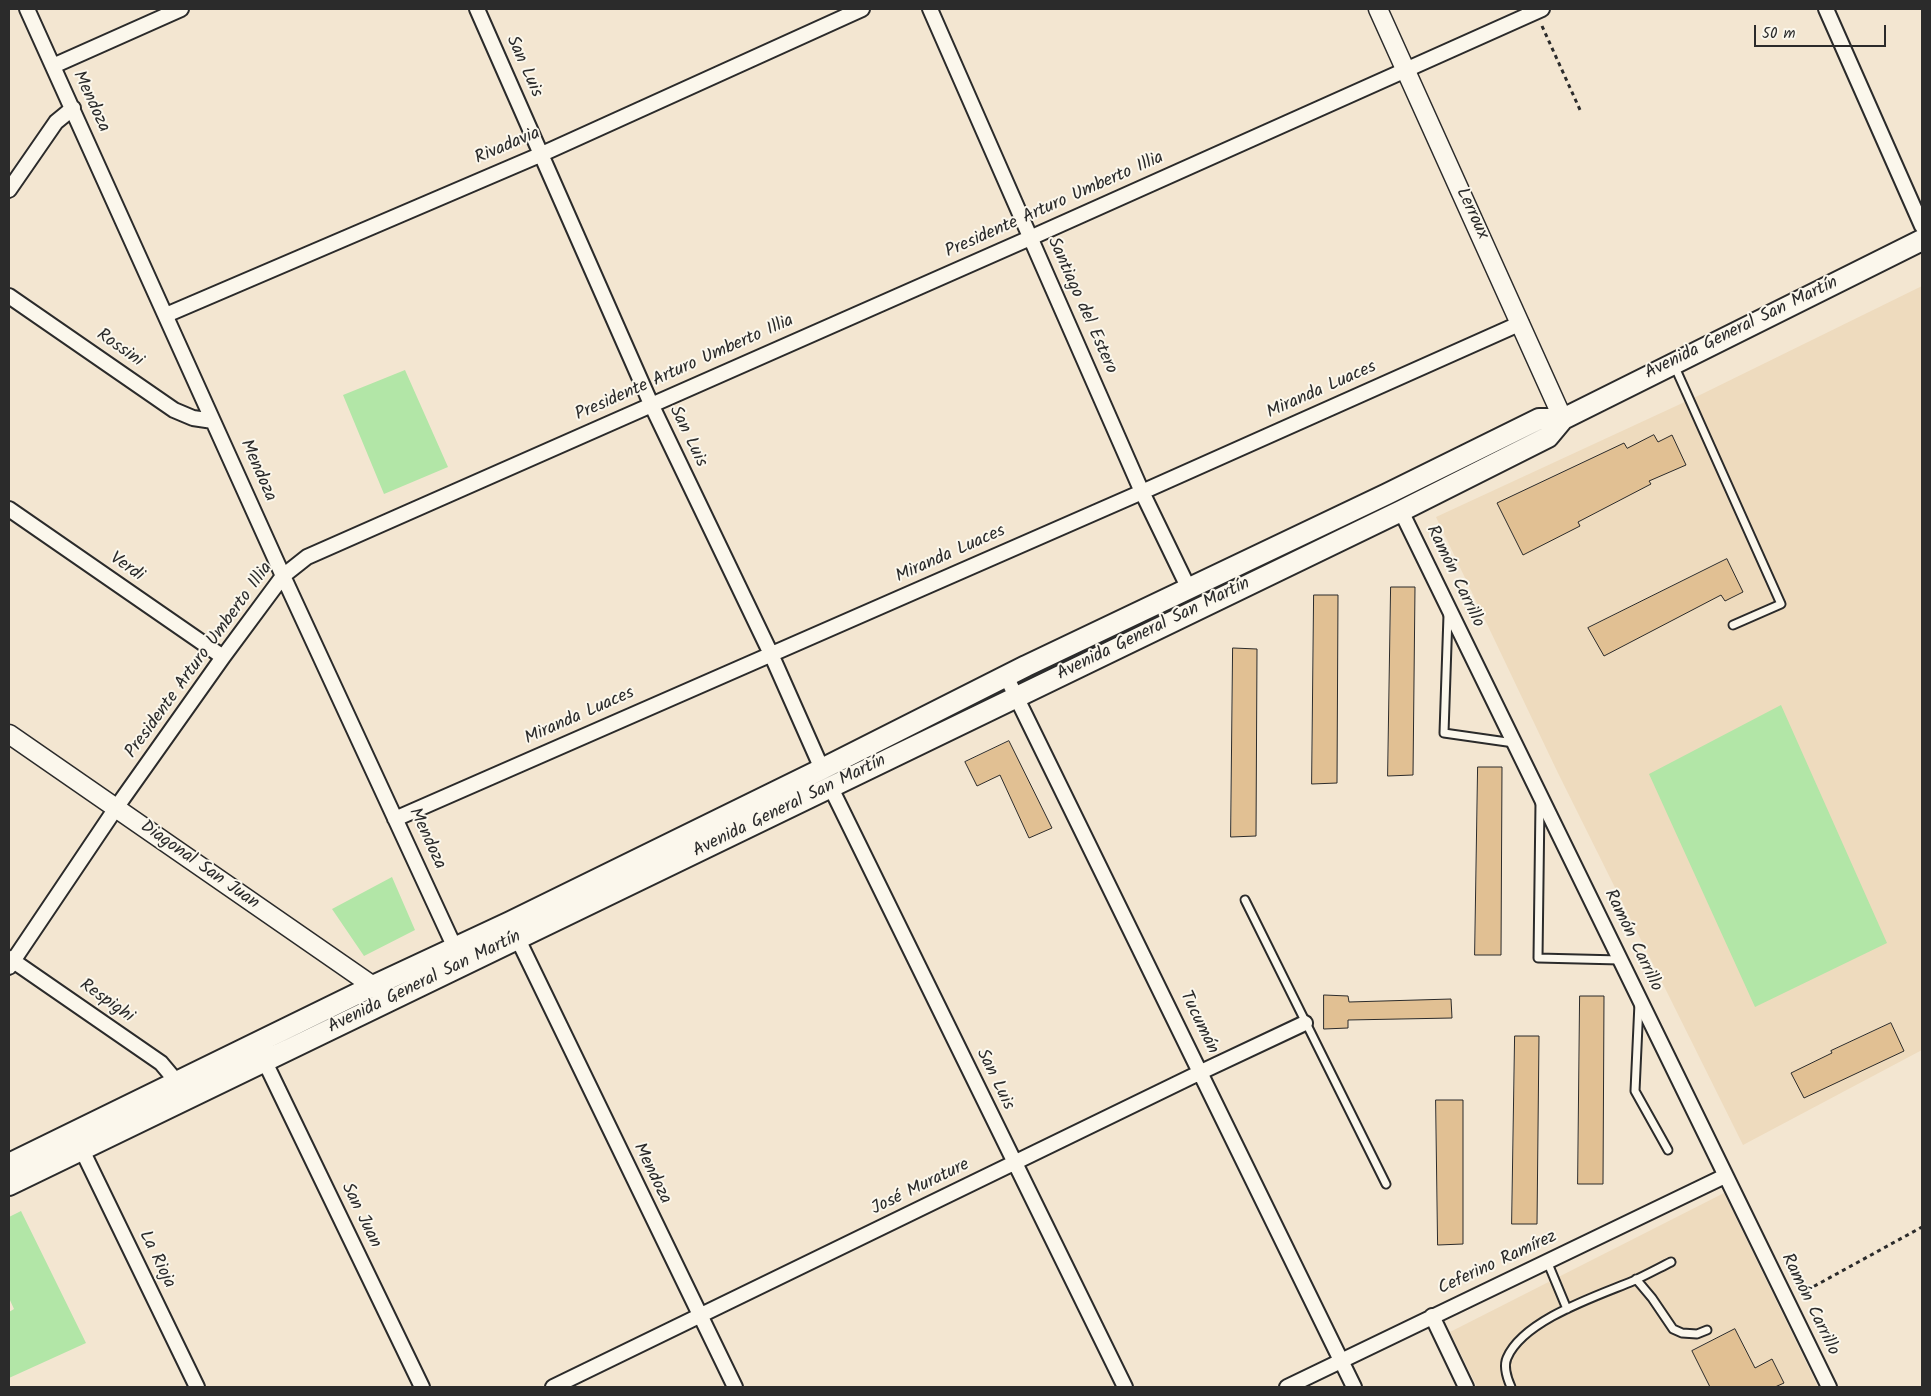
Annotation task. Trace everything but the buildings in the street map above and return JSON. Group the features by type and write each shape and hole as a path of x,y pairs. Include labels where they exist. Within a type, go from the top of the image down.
{"main road":[{"name":"Avenida General San Martín","path":"9,1164 177,1082 380,994 514,930 831,788 1401,511 1548,437 1563,419 1922,240"},
{"name":"Avenida General San Martín","path":"9,1185 264,1062 455,948 514,930 822,769 1006,676 1387,494 1539,419 1552,417 1563,419"}],"street":[{"name":"Mendoza","path":"27,9 283,576 455,948"},
{"path":"53,66 181,9"},
{"name":"San Luis","path":"477,9 651,404 770,654 822,769"},
{"name":"Rivadavia","path":"166,315 542,154 862,9"},
{"name":"Santiago del Estero","path":"930,9 1142,492 1189,589"},
{"name":"Lerroux","path":"1378,9 1563,419"},
{"path":"1826,9 1922,226"},
{"name":"Presidente Arturo Umberto Illia","path":"10,962 223,657 283,576 307,557 1030,238 1539,10"},
{"path":"9,190 56,122 73,108"},
{"name":"Rossini","path":"9,296 174,410 193,418 213,421"},
{"name":"Miranda Luaces","path":"396,819 1142,492 1521,323"},
{"name":"Verdi","path":"9,509 223,657"},
{"name":"Ramón Carrillo","path":"1401,511 1829,1387"},
{"name":"Tucumán","path":"1006,676 1018,696 1354,1387"},
{"name":"Diagonal San Juan","path":"9,734 380,994"},
{"name":"San Luis","path":"831,788 1125,1387"},
{"name":"Mendoza","path":"514,930 734,1387"},
{"name":"Respighi","path":"10,962 161,1063 177,1082"},
{"name":"José Murature","path":"553,1387 1305,1023"},
{"name":"San Juan","path":"264,1062 422,1387"},
{"name":"La Rioja","path":"82,1150 197,1387"},
{"name":"Ceferino Ramírez","path":"1287,1387 1726,1176"},
{"path":"1432,1316 1466,1387"}],"lane":[{"path":"1673,363 1781,604 1733,625"},
{"path":"1449,610 1444,733 1515,743"},
{"path":"1540,795 1538,958 1620,960"},
{"path":"1245,900 1386,1184"},
{"path":"1639,998 1635,1091 1668,1150"},
{"path":"1548,1261 1567,1309"},
{"path":"1511,1387 1505,1368 1507,1358 1512,1350 1535,1327 1567,1309 1671,1262"},
{"path":"1636,1279 1652,1298 1673,1329 1682,1334 1697,1334 1708,1330"}],"path":[{"path":"1539,10 1580,112"},
{"path":"1787,1301 1922,1227"}],"shaded area":[{"path":"1922,286 1922,1050 1743,1145 1557,771 1436,517 1702,394"},
{"path":"1724,1193 1818,1387 1477,1387 1450,1332"}],"green space":[{"path":"405,370 448,467 384,494 343,395"},
{"path":"1781,705 1887,943 1755,1007 1649,774"},
{"path":"392,877 415,930 364,956 332,909"},
{"path":"21,1211 86,1343 9,1378 9,1312 14,1309 9,1298 9,1217"}]}
